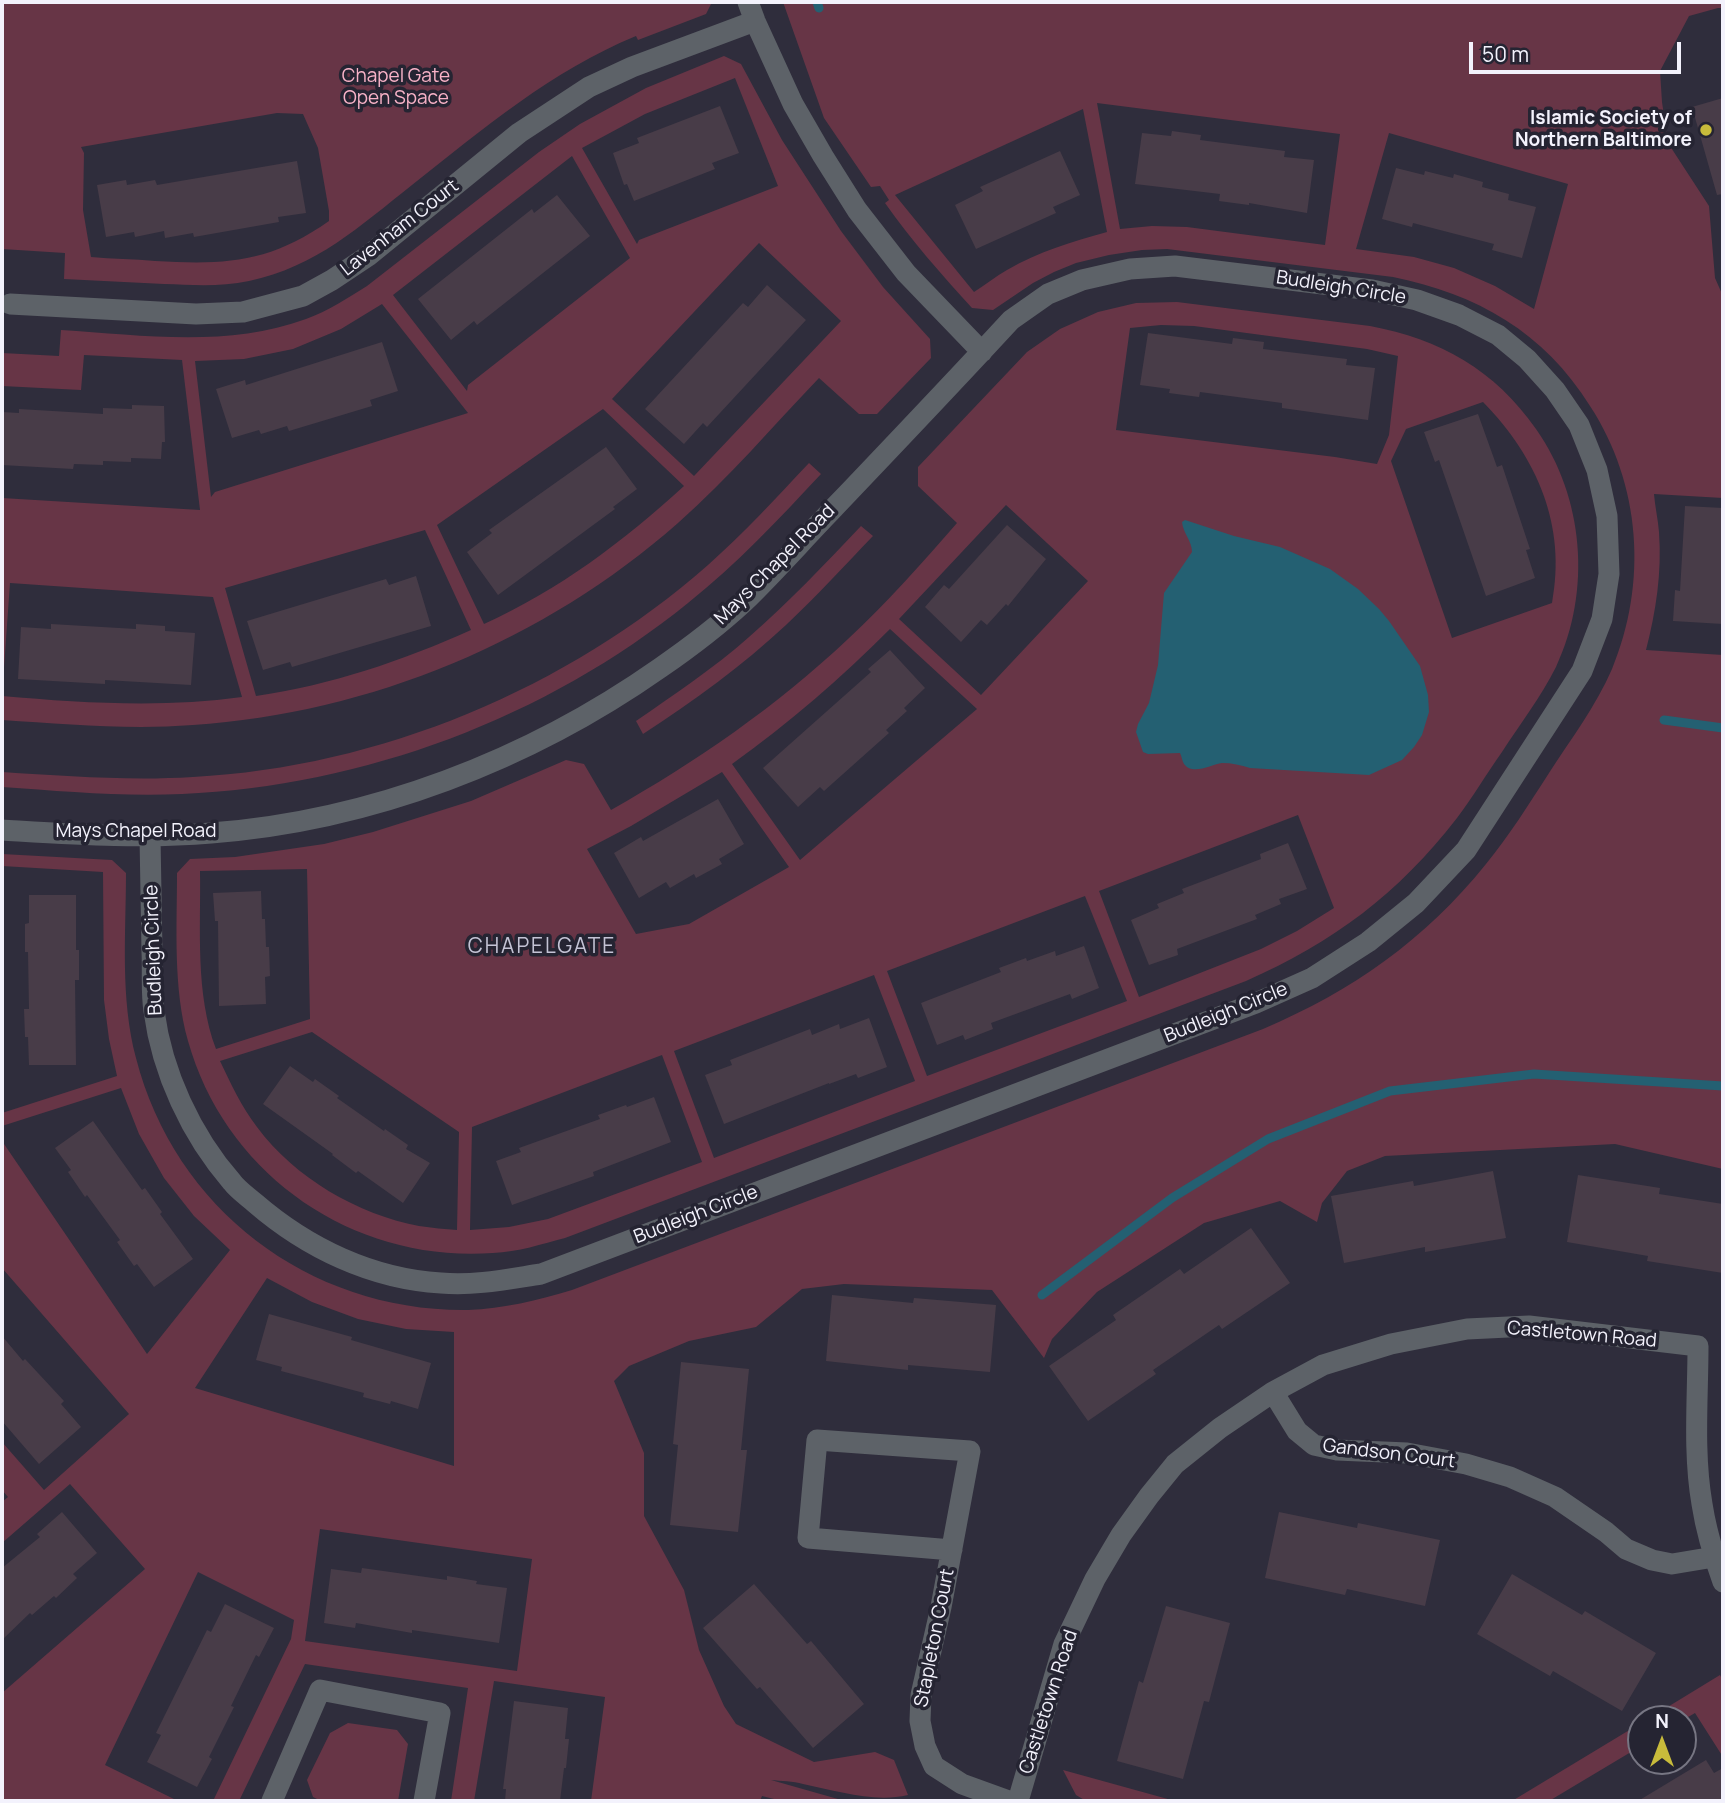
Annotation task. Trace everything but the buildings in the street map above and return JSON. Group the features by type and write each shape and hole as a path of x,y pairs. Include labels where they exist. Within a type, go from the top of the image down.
{"street":[{"name":"Lavenham Court","path":"10,304 196,314 243,312 303,296 368,256 519,133 589,87 751,11"},
{"path":"751,11 793,103 822,156 857,210 906,273 982,352"},
{"name":"Budleigh Circle","path":"150,836 154,1010 165,1059 180,1103 206,1149 233,1184 273,1219 318,1247 360,1267 400,1278 442,1283 488,1282 541,1274 1256,1003 1312,978 1368,942 1416,903 1466,850 1582,671 1602,619 1609,574 1607,516 1597,470 1579,425 1555,390 1527,359 1498,335 1459,315 1418,300 1372,290 1229,272 1174,266 1130,269 1082,280 1048,294 1012,320 982,352"},
{"name":"Mays Chapel Road","path":"2,830 150,836 212,833 275,825 385,801 456,778 527,746 591,713 630,689 686,650 743,603 982,352"},
{"name":"Castletown Road","path":"1018,1801 1064,1644 1095,1579 1121,1535 1175,1464 1220,1428 1273,1392 1323,1365 1391,1344 1467,1329 1529,1326 1698,1346 1696,1445 1702,1503 1714,1557 1723,1582"},
{"name":"Gandson Court","path":"1273,1392 1297,1431 1314,1445 1337,1450 1407,1453 1466,1464 1510,1477 1555,1497 1626,1549 1652,1560 1672,1564 1714,1557"},
{"name":"Stapleton Court","path":"952,1550 808,1538 817,1440 970,1451 942,1608 921,1695 920,1721 925,1746 934,1766 962,1784 1009,1801"},
{"path":"272,1801 320,1690 440,1713 424,1801"}],"green space":[{"name":"Chapel Gate Open Space","path":"2,2 712,2 706,14 638,40 636,36 575,66 546,84 492,122 336,243 273,275 238,283 207,285 64,279 65,253 2,249","holes":["277,113 303,114 318,148 329,221 286,246 246,258 204,262 91,257 83,210 84,153 81,147"]},
{"path":"783,2 1723,2 1723,8 1689,16 1660,71 1668,143 1709,206 1715,278 1723,296 1723,498 1654,494 1660,562 1646,650 1723,655 1723,1169 1615,1144 1385,1156 1347,1171 1322,1203 1317,1222 1280,1201 1204,1223 1097,1292 1052,1339 1044,1358 992,1290 844,1284 802,1289 756,1327 689,1341 629,1366 614,1381 644,1453 644,1516 684,1590 699,1650 724,1706 736,1724 814,1762 875,1752 894,1760 908,1795 869,1797 795,1782 771,1780 845,1801 782,1801 762,1796 760,1801 591,1801 605,1697 494,1681 474,1801 451,1801 468,1688 305,1664 239,1801 213,1801 291,1639 294,1620 198,1572 105,1765 178,1801 2,1801 2,1693 145,1569 70,1484 2,1543 2,1502 8,1497 2,1490 2,1442 44,1490 129,1414 2,1268 2,1141 147,1354 230,1250 194,1216 164,1178 139,1134 121,1088 2,1126 2,1113 117,1076 104,1000 103,872 2,866 2,854 112,860 126,873 126,989 136,1058 155,1113 182,1162 217,1205 258,1242 304,1271 355,1293 410,1306 468,1310 494,1308 572,1290 1263,1029 1327,998 1385,961 1412,940 1463,891 1519,820 1606,683 1623,636 1631,603 1634,534 1629,501 1607,436 1590,406 1552,357 1530,337 1480,306 1424,284 1393,277 1167,249 1109,255 1076,263 1033,283 993,310 972,308 895,217 885,203 889,200 880,186 871,187 824,118","holes":["1097,103 1340,134 1325,245 1187,227 1120,229","1083,109 1107,232 1031,257 974,292 895,195","1389,133 1568,184 1534,309 1495,286 1454,268 1414,257 1356,249","267,1278 312,1302 358,1319 406,1329 454,1332 454,1466 195,1388","320,1529 532,1559 517,1671 305,1641"]},
{"path":"724,56 741,64 782,140 841,231 883,287 930,339 931,358 877,414 859,414 819,378 697,506 626,565 571,603 513,636 452,664 389,687 325,705 259,718 193,725 121,727 2,720 2,696 2,498 200,510 182,360 84,355 81,390 2,386 2,353 59,356 61,330 215,337 276,328 314,316 367,286 539,152 580,124 646,88","holes":["735,78 778,186 639,240 637,244 582,148 645,114","572,156 630,258 468,385 467,391 393,295","759,243 841,321 694,476 612,399","382,304 468,413 215,492 211,497 195,361 244,359 293,349 341,329","603,409 684,486 590,563 512,611 484,624 437,525","425,530 471,630 366,670 312,685 256,696 225,588","10,583 213,597 242,697 122,703 2,696"]},
{"path":"1177,302 1370,326 1420,339 1464,360 1503,390 1536,429 1552,456 1573,514 1577,545 1575,607 1567,638 1544,689 1457,818 1412,870 1388,893 1336,932 1308,950 1246,981 565,1238 539,1245 493,1253 442,1252 392,1243 345,1226 303,1201 265,1170 232,1132 206,1089 183,1021 178,979 177,873 190,859 235,857 324,844 373,832 471,801 566,760 584,764 611,810 643,792 735,732 821,664 890,597 957,523 918,486 918,467 1027,352 1060,329 1098,312 1136,303","holes":["1194,326 1367,349 1398,356 1389,435 1377,464 1116,430 1130,328","1483,402 1502,423 1533,469 1551,520 1556,575 1552,603 1452,638 1391,461 1406,429","1006,505 1088,581 981,695 899,619","890,629 977,709 800,860 732,764 814,700","722,772 789,867 689,924 636,934 587,849","1298,815 1334,908 1261,949 1139,997 1099,891","307,869 310,1019 216,1049 205,1006 200,938 200,871","1085,896 1127,1001 927,1076 887,971","874,975 915,1081 714,1158 674,1051","312,1032 459,1132 457,1230 419,1226 373,1213 329,1191 309,1178 272,1145 241,1103 220,1061","662,1055 702,1162 548,1219 509,1227 470,1230 472,1127"]},
{"path":"809,463 821,474 741,557 688,603 633,644 575,680 513,712 450,739 385,760 318,777 250,788 137,795 2,787 2,772 145,778 193,777 263,770 333,757 401,738 468,714 532,684 594,649 653,609 721,553"},
{"path":"861,526 873,536 797,614 735,669 643,734 636,721 749,637 793,597"},
{"path":"1720,1675 1723,1681 1723,1757 1697,1716 1697,1705 1671,1705"},
{"path":"348,1723 397,1730 408,1744 398,1801 321,1801 313,1797 307,1780 330,1733"},
{"path":"1627,1731 1627,1754 1549,1801 1512,1801"},
{"path":"1063,1770 1175,1801 1086,1801 1076,1795"}],"water":[{"path":"1185,520 1280,547 1330,569 1358,589 1379,609 1420,666 1428,695 1429,712 1422,735 1402,760 1369,775 1250,768 1226,763 1192,769 1184,764 1180,753 1143,752 1136,732 1149,703 1158,665 1164,593 1192,552 1182,522"}],"waterway":[{"path":"817,2 819,8"},
{"path":"1664,720 1723,728"},
{"path":"1042,1295 1172,1198 1268,1139 1390,1091 1534,1074 1723,1086"}],"place":[{"name":"Islamic Society of Northern Baltimore","path":"1706,130"}],"district":[{"name":"CHAPELGATE","path":"542,947"}]}
